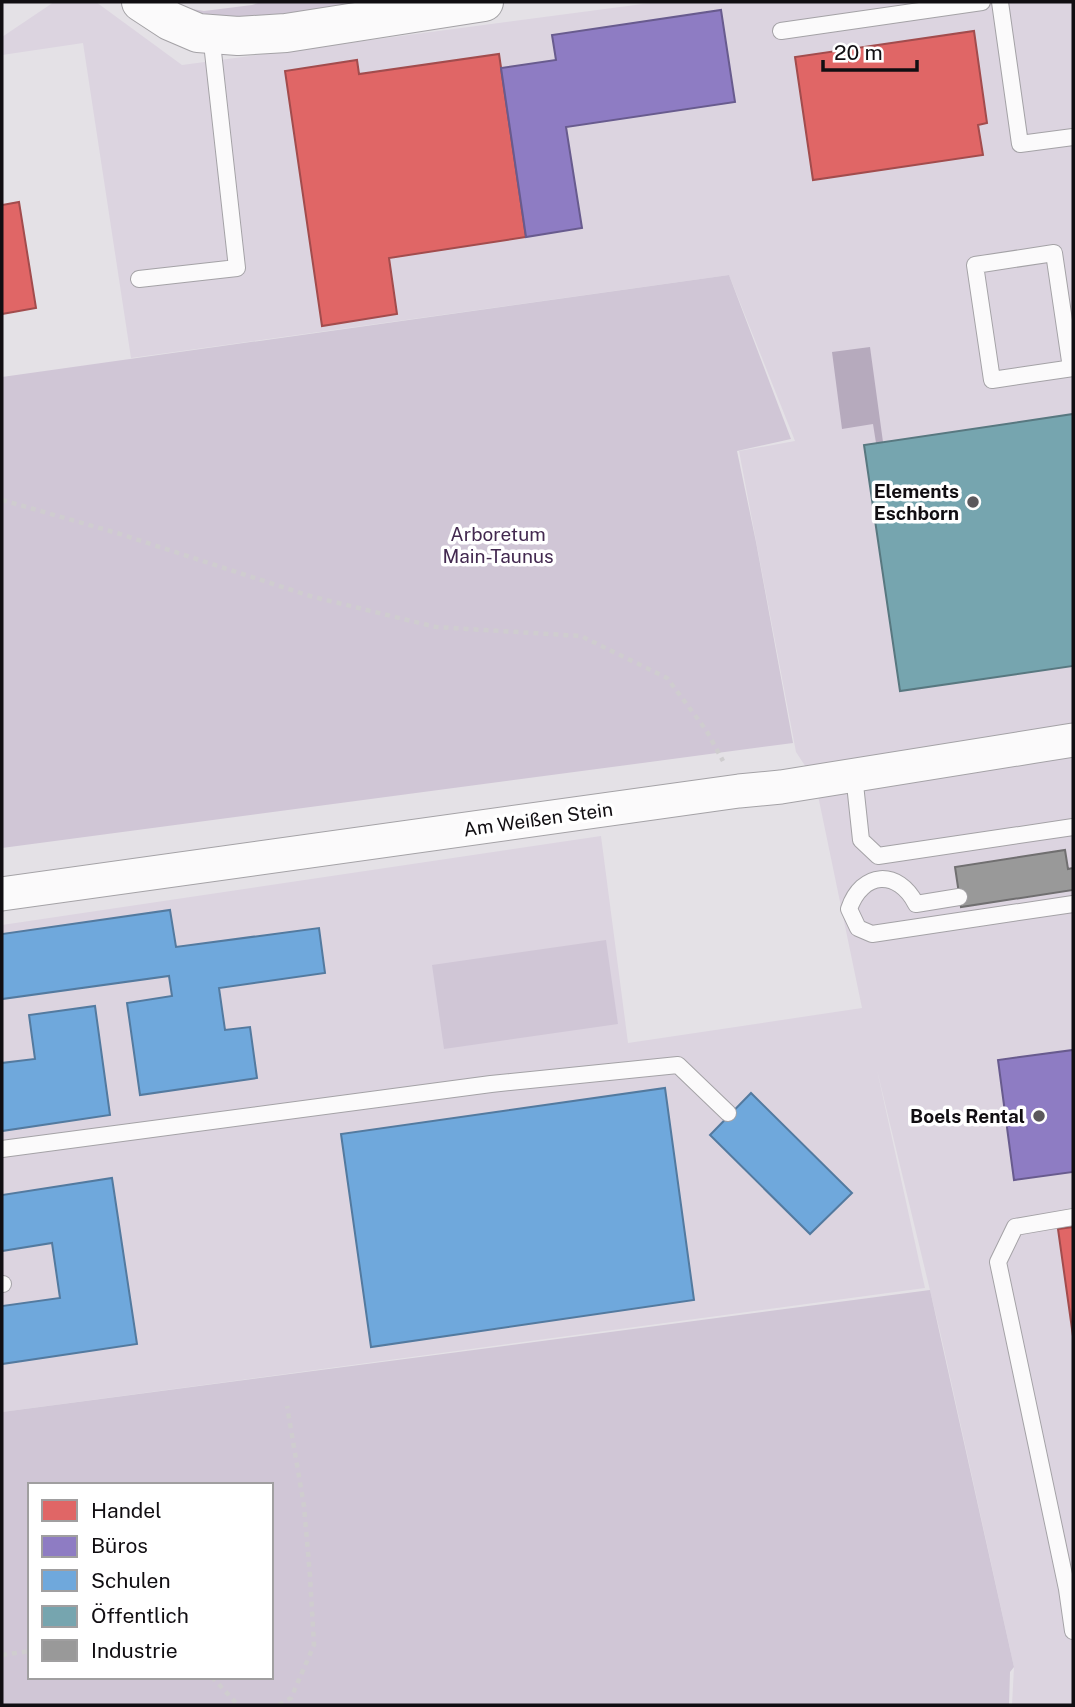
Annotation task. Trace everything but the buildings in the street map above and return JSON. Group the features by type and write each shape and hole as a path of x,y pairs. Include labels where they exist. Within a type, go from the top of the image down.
{"street":[{"path":"141,2 170,21 198,33 238,36 286,33 484,2"},
{"name":"Am Weißen Stein","path":"2,894 781,787 1073,740"}],"lane":[{"path":"780,31 982,2"},
{"path":"1000,2 1020,145 1073,137"},
{"path":"139,279 237,268 211,34"},
{"path":"1054,253 1072,368 992,380 975,265 1054,253"},
{"path":"854,775 861,840 878,856 1073,827"},
{"path":"959,897 916,904 910,892 894,880 878,879 861,886 849,909 858,929 872,934 1073,904"},
{"path":"2,1149 491,1084 678,1065 728,1112"},
{"path":"1073,1217 1015,1227 998,1262 1067,1589 1073,1631"}],"path":[{"path":"2,500 117,533 310,596 436,627 581,636 667,678 706,730 739,791"},
{"path":"279,1705 291,1698 314,1645 304,1506 286,1406"},
{"path":"2,1655 28,1651"},
{"path":"214,1679 238,1705"}],"shaded area":[{"path":"54,2 96,2 182,65 658,2 1073,2 1073,1705 1012,1705 1014,1667 941,1336 877,1070 925,1288 2,1412 2,925 601,836 628,1043 862,1008 815,781 796,752 739,451 795,441 729,275 131,358 83,43 2,55 2,37"},
{"path":"870,347 883,442 876,443 873,424 842,429 832,352"}],"green space":[{"path":"261,2 391,2 239,25 158,3 204,11"},
{"name":"Arboretum Main-Taunus","path":"729,275 791,439 737,451 793,743 2,848 2,377"},
{"path":"606,940 618,1024 444,1049 432,965"},
{"path":"930,1290 1014,1667 1010,1672 1009,1705 2,1705 2,1412"}],"place":[{"name":"Elements Eschborn","path":"973,502"},
{"name":"Boels Rental","path":"1039,1116"}]}
